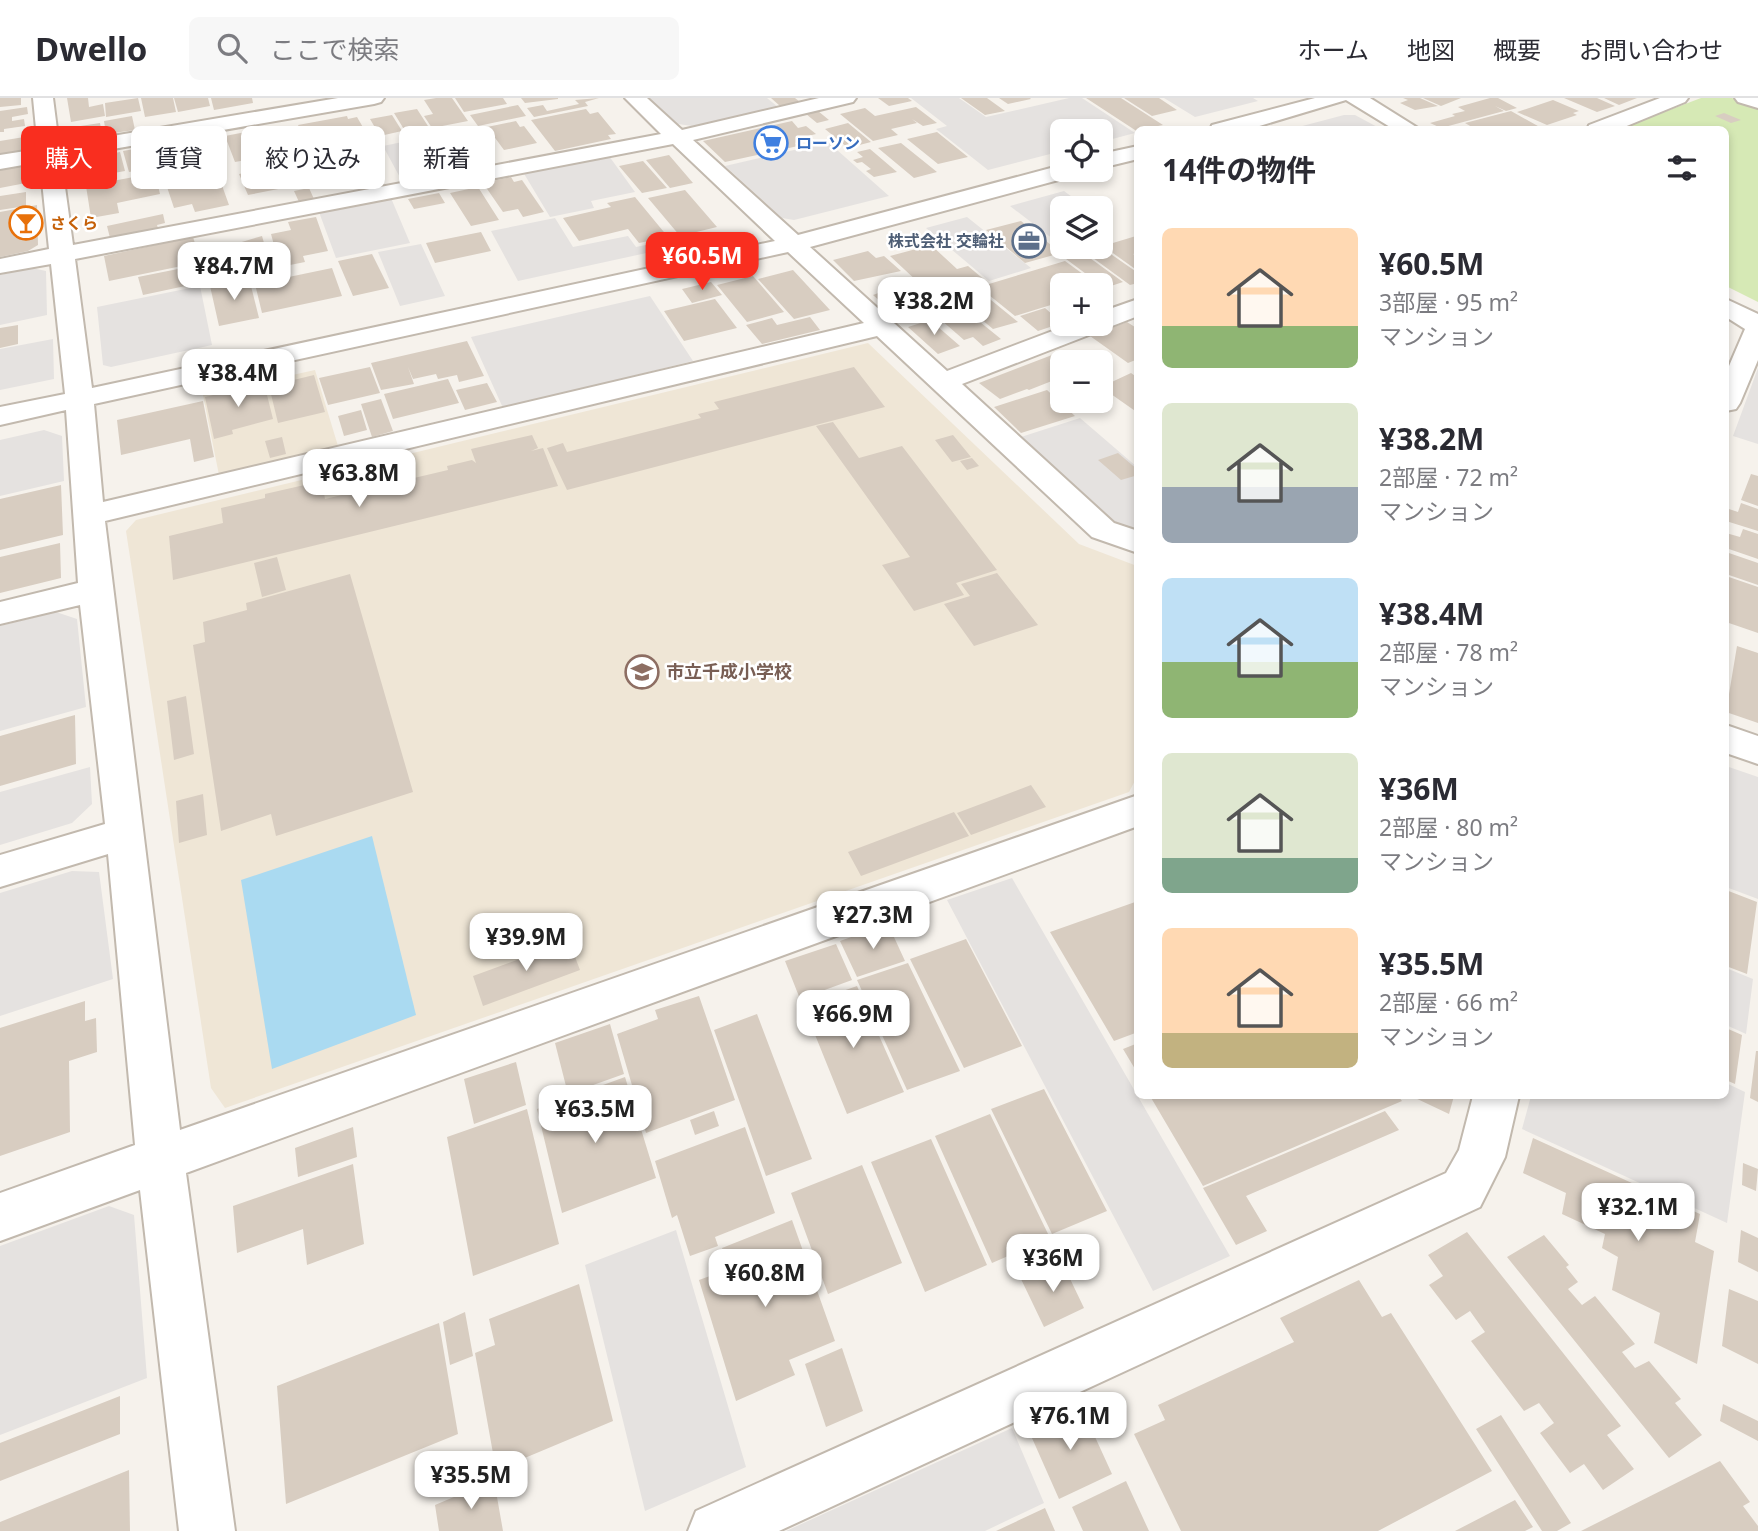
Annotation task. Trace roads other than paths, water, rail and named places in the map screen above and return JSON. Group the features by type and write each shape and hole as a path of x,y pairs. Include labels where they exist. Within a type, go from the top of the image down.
{"street":[{"path":"43,98 47,126"},
{"path":"117,142 374,98"},
{"path":"635,98 1103,530 1134,542"},
{"path":"0,266 677,137 846,98"},
{"path":"1235,126 1338,98"},
{"path":"1355,98 1404,126"},
{"path":"1607,126 1678,98"},
{"path":"1745,98 1758,102"},
{"path":"1113,158 1134,153"},
{"path":"0,162 21,158"},
{"path":"0,416 793,244 1050,175"},
{"path":"55,189 79,398 95,590 126,833 160,1159 206,1531"},
{"path":"1113,316 1134,309"},
{"path":"1729,309 1758,327 1729,396"},
{"path":"89,515 882,327"},
{"path":"943,382 1063,336"},
{"path":"0,613 95,590"},
{"path":"1729,740 1758,750"},
{"path":"0,1217 1134,811"},
{"path":"0,870 126,833"},
{"path":"716,1531 1463,1191 1481,1157 1495,1099"}],"water":[{"path":"372,836 416,1015 272,1069 241,880"}],"place":[{"name":"ローソン","path":"771,143"},
{"name":"さくら","path":"26,223"},
{"name":"株式会社 交輪社","path":"1029,241"},
{"name":"市立千成小学校","path":"642,672"}]}
